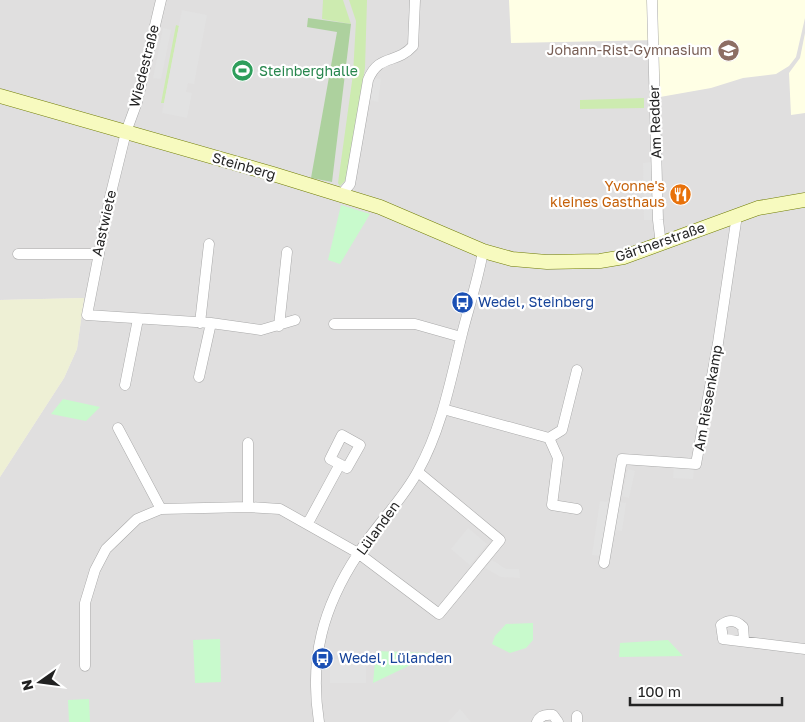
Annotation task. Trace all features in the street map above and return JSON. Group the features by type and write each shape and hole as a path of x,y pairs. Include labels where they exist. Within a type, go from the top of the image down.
{"street":[{"name":"Wiedestraße","path":"126,132 137,102 161,0"},
{"path":"340,195 350,184 368,80 373,68 380,63 404,54 413,46 415,0"},
{"name":"Am Redder","path":"652,0 658,220 661,245"},
{"name":"Steinberg","path":"0,96 340,195 425,225 483,251"},
{"name":"Aastwiete","path":"126,132 97,254 87,315 138,319"},
{"name":"Gärtnerstraße","path":"483,251 512,259 548,262 600,261 624,257 661,245 737,215 766,206 805,200"},
{"name":"Am Riesenkamp","path":"604,563 622,460 696,464 718,343 737,215"},
{"path":"200,323 209,244"},
{"name":"Lülanden","path":"319,722 315,690 320,632 332,597 358,553 418,472 433,440 443,409 483,251"},
{"path":"279,326 287,252"},
{"path":"18,254 97,254"},
{"path":"125,385 138,319 211,323 261,330 294,320"},
{"path":"199,377 211,323"},
{"path":"334,324 415,324 461,337"},
{"path":"443,409 549,438 562,430 577,370"},
{"path":"118,428 161,509"},
{"path":"549,438 558,458 552,505 577,509"},
{"path":"248,443 248,507"},
{"path":"308,523 340,464"},
{"path":"85,666 84,603 95,570 106,549 137,519 161,509 248,507 280,509 308,523 358,553 439,614 500,540 418,472"},
{"path":"744,640 805,649"},
{"path":"537,722 541,716 547,714 553,715 558,722"}],"shaded area":[{"path":"0,0 805,0 805,722 0,722 0,477 64,378 77,349 84,298 0,300"},
{"name":"Johann-Rist-Gymnasium","path":"509,0 805,0 805,18 796,57 789,66 776,74 743,78 711,88 660,97 658,40 511,43"},
{"path":"182,10 207,15 194,84 188,83 186,92 192,93 187,118 162,113"},
{"path":"163,28 171,30 161,79 153,78"},
{"path":"805,33 805,113 791,115 789,73 800,58"},
{"path":"374,78 381,79 378,102 370,100"},
{"path":"652,162 653,220 644,220 643,163"},
{"path":"84,298 77,349 64,378 0,477 0,300"},
{"path":"674,467 694,468 693,479 673,478"},
{"path":"628,469 635,471 629,498 622,496"},
{"path":"600,501 608,502 601,556 592,555"},
{"path":"619,502 626,503 622,531 615,530"},
{"path":"468,528 487,544 470,565 451,549"},
{"path":"492,560 506,569 519,569 520,578 501,577 485,568"},
{"path":"330,659 366,659 366,683 330,683"},
{"path":"460,709 471,722 448,722"}],"green space":[{"path":"323,0 343,0 351,24 322,19"},
{"path":"349,0 367,0 365,68 347,179 340,186 338,183 353,74 356,21"},
{"path":"308,18 351,24 332,182 311,178 337,32 307,27"},
{"path":"176,25 179,26 164,103 161,103"},
{"path":"644,98 644,108 580,109 580,100"},
{"path":"341,205 370,214 340,264 328,260"},
{"path":"63,399 100,407 86,421 51,414"},
{"path":"533,623 533,640 526,648 510,653 492,644 495,636 506,624"},
{"path":"220,639 221,682 195,683 193,640"},
{"path":"668,640 683,656 619,657 620,643"},
{"path":"376,651 429,653 423,659 373,683"},
{"path":"89,699 90,722 69,722 68,700"}],"place":[{"name":"Johann-Rist-Gymnasium","path":"728,50"},
{"name":"Steinberghalle","path":"243,71"},
{"name":"Yvonne's kleines Gasthaus","path":"681,194"},
{"name":"Wedel, Steinberg","path":"462,302"},
{"name":"Wedel, Lülanden","path":"323,658"}]}
